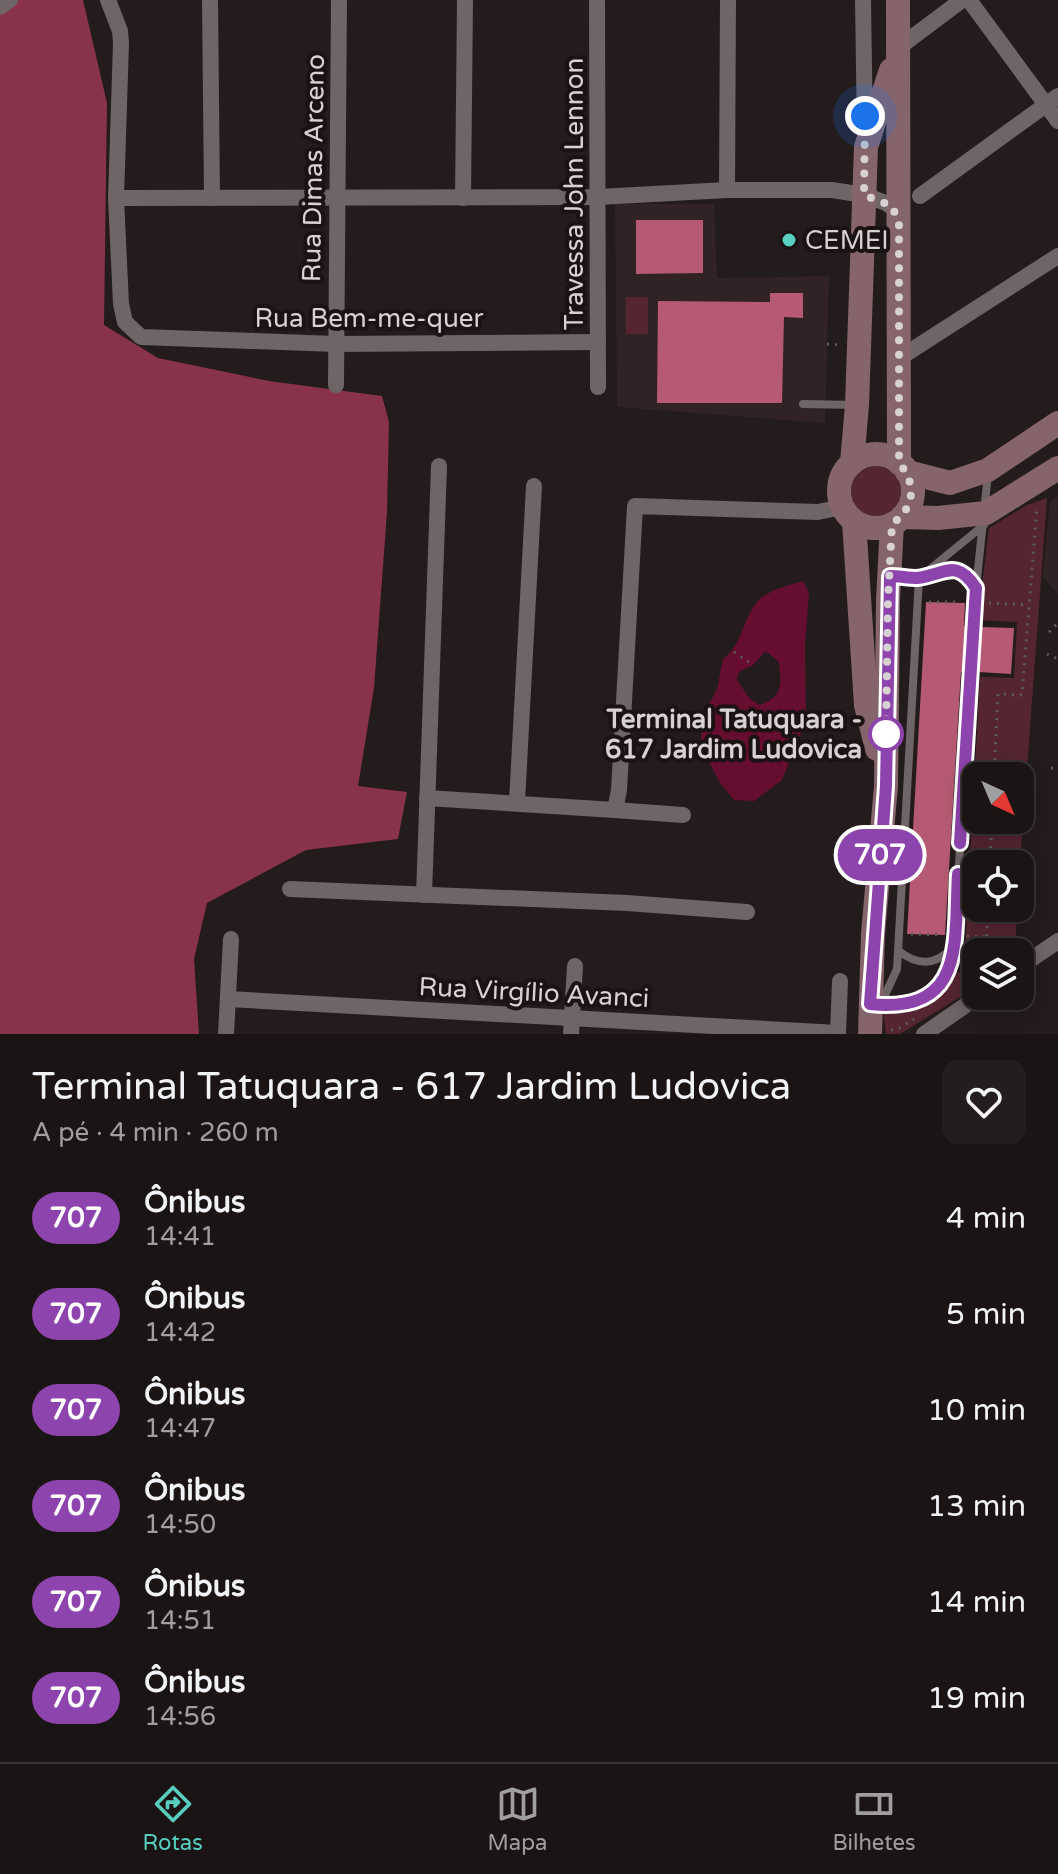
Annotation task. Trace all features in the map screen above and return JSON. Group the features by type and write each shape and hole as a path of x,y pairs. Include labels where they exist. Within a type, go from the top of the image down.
{"main road":[{"path":"870,1034 872,953 886,786 890,576 897,521 909,507 912,496 912,484 903,468 898,359 898,0"},
{"path":"852,463 857,405 866,147 898,48"},
{"path":"886,786 866,705 848,514 840,484 844,472 863,457 876,455 888,457 903,468 950,483 988,470 1058,423"},
{"path":"848,514 873,528 897,521 985,519 1049,475"}],"street":[{"path":"0,7 10,0"},
{"path":"108,0 120,31 121,43 116,198 598,197 727,190 832,190 864,195 892,206 899,223"},
{"path":"210,0 212,198"},
{"name":"Rua Dimas Arceno","path":"336,385 339,0"},
{"path":"463,198 465,0"},
{"name":"Travessa John Lennon","path":"597,0 598,387"},
{"path":"727,190 728,0"},
{"path":"863,0 866,147"},
{"path":"898,48 962,0"},
{"path":"969,0 1052,100 1058,121"},
{"path":"920,196 1052,100"},
{"name":"Rua Bem-me-quer","path":"116,198 121,304 125,322 141,337 336,344 598,342"},
{"path":"898,359 1058,256"},
{"path":"424,895 439,466"},
{"path":"517,802 534,486"},
{"path":"615,810 619,790 635,506 848,514"},
{"path":"427,798 683,815"},
{"path":"290,889 627,903 747,912"},
{"path":"226,1034 231,939"},
{"path":"1034,957 1058,941"},
{"path":"571,1026 575,966"},
{"path":"838,1034 840,981"},
{"name":"Rua Virgílio Avanci","path":"228,999 571,1026 838,1034"},
{"path":"924,1034 962,1008"}],"lane":[{"path":"803,404 857,405"},
{"path":"870,1004 904,1005 931,993 949,970 954,946 976,588 988,470"},
{"path":"870,1004 885,995 897,969 919,578 985,519"},
{"path":"890,576 919,578 945,569 959,570 970,578 976,588"},
{"path":"872,953 899,951 912,961 926,963 942,958 954,946"}],"path":[{"path":"995,762 998,694 1022,695 1029,605 1049,475"},
{"path":"1003,603 1029,605"},
{"path":"1049,632 1058,623"},
{"path":"734,652 753,665"},
{"path":"1047,654 1058,659"},
{"path":"1051,768 1058,769"},
{"path":"900,934 987,937 988,922"}],"shaded area":[{"path":"0,0 83,0 107,103 104,325 158,358 269,381 382,396 389,422 387,512 374,688 358,786 407,792 398,839 306,850 207,903 194,959 199,1034 0,1034"},
{"path":"615,204 714,204 717,278 829,276 825,423 617,407"},
{"path":"626,297 648,297 648,334 626,334"},
{"path":"876,466 894,473 901,491 894,509 876,516 858,509 851,491 858,473"},
{"path":"1058,496 1058,594 1043,577 1050,501"},
{"path":"1047,498 1028,762 975,762 980,677 1014,678 1017,622 978,620 989,528 1027,505"},
{"path":"803,581 809,593 805,646 806,721 782,780 754,801 734,800 720,783 700,744 704,714 717,689 723,659 734,647 756,603 771,592","holes":["766,651 779,662 777,693 760,705 750,699 737,680 739,672 753,665"]},
{"path":"971,834 1022,834 1021,850 970,850"},
{"path":"966,922 1016,922 1016,938 966,938"},
{"path":"962,969 962,996 900,1034 886,1034 883,1010 907,1008 937,992"}],"building":[{"path":"636,220 703,220 703,273 636,274"},
{"path":"770,293 803,293 803,318 784,317 782,403 657,403 658,301 770,302"},
{"path":"926,602 965,603 964,626 967,626 964,672 961,672 945,935 907,934"},
{"path":"981,627 1014,628 1011,674 978,672"}],"bus line":[{"name":"707","path":"958,874 954,946 949,970 942,983 918,1001 889,1006 870,1004 886,786 890,576 919,578 945,569 959,570 970,578 976,588 960,843"}],"place":[{"name":"CEMEI","path":"789,240"},
{"name":"Terminal Tatuquara - 617 Jardim Ludovica","path":"886,734"}],"route":[{"path":"865,116 864,195 892,206 899,223 899,463 912,484 909,507 892,524 886,734"}]}
